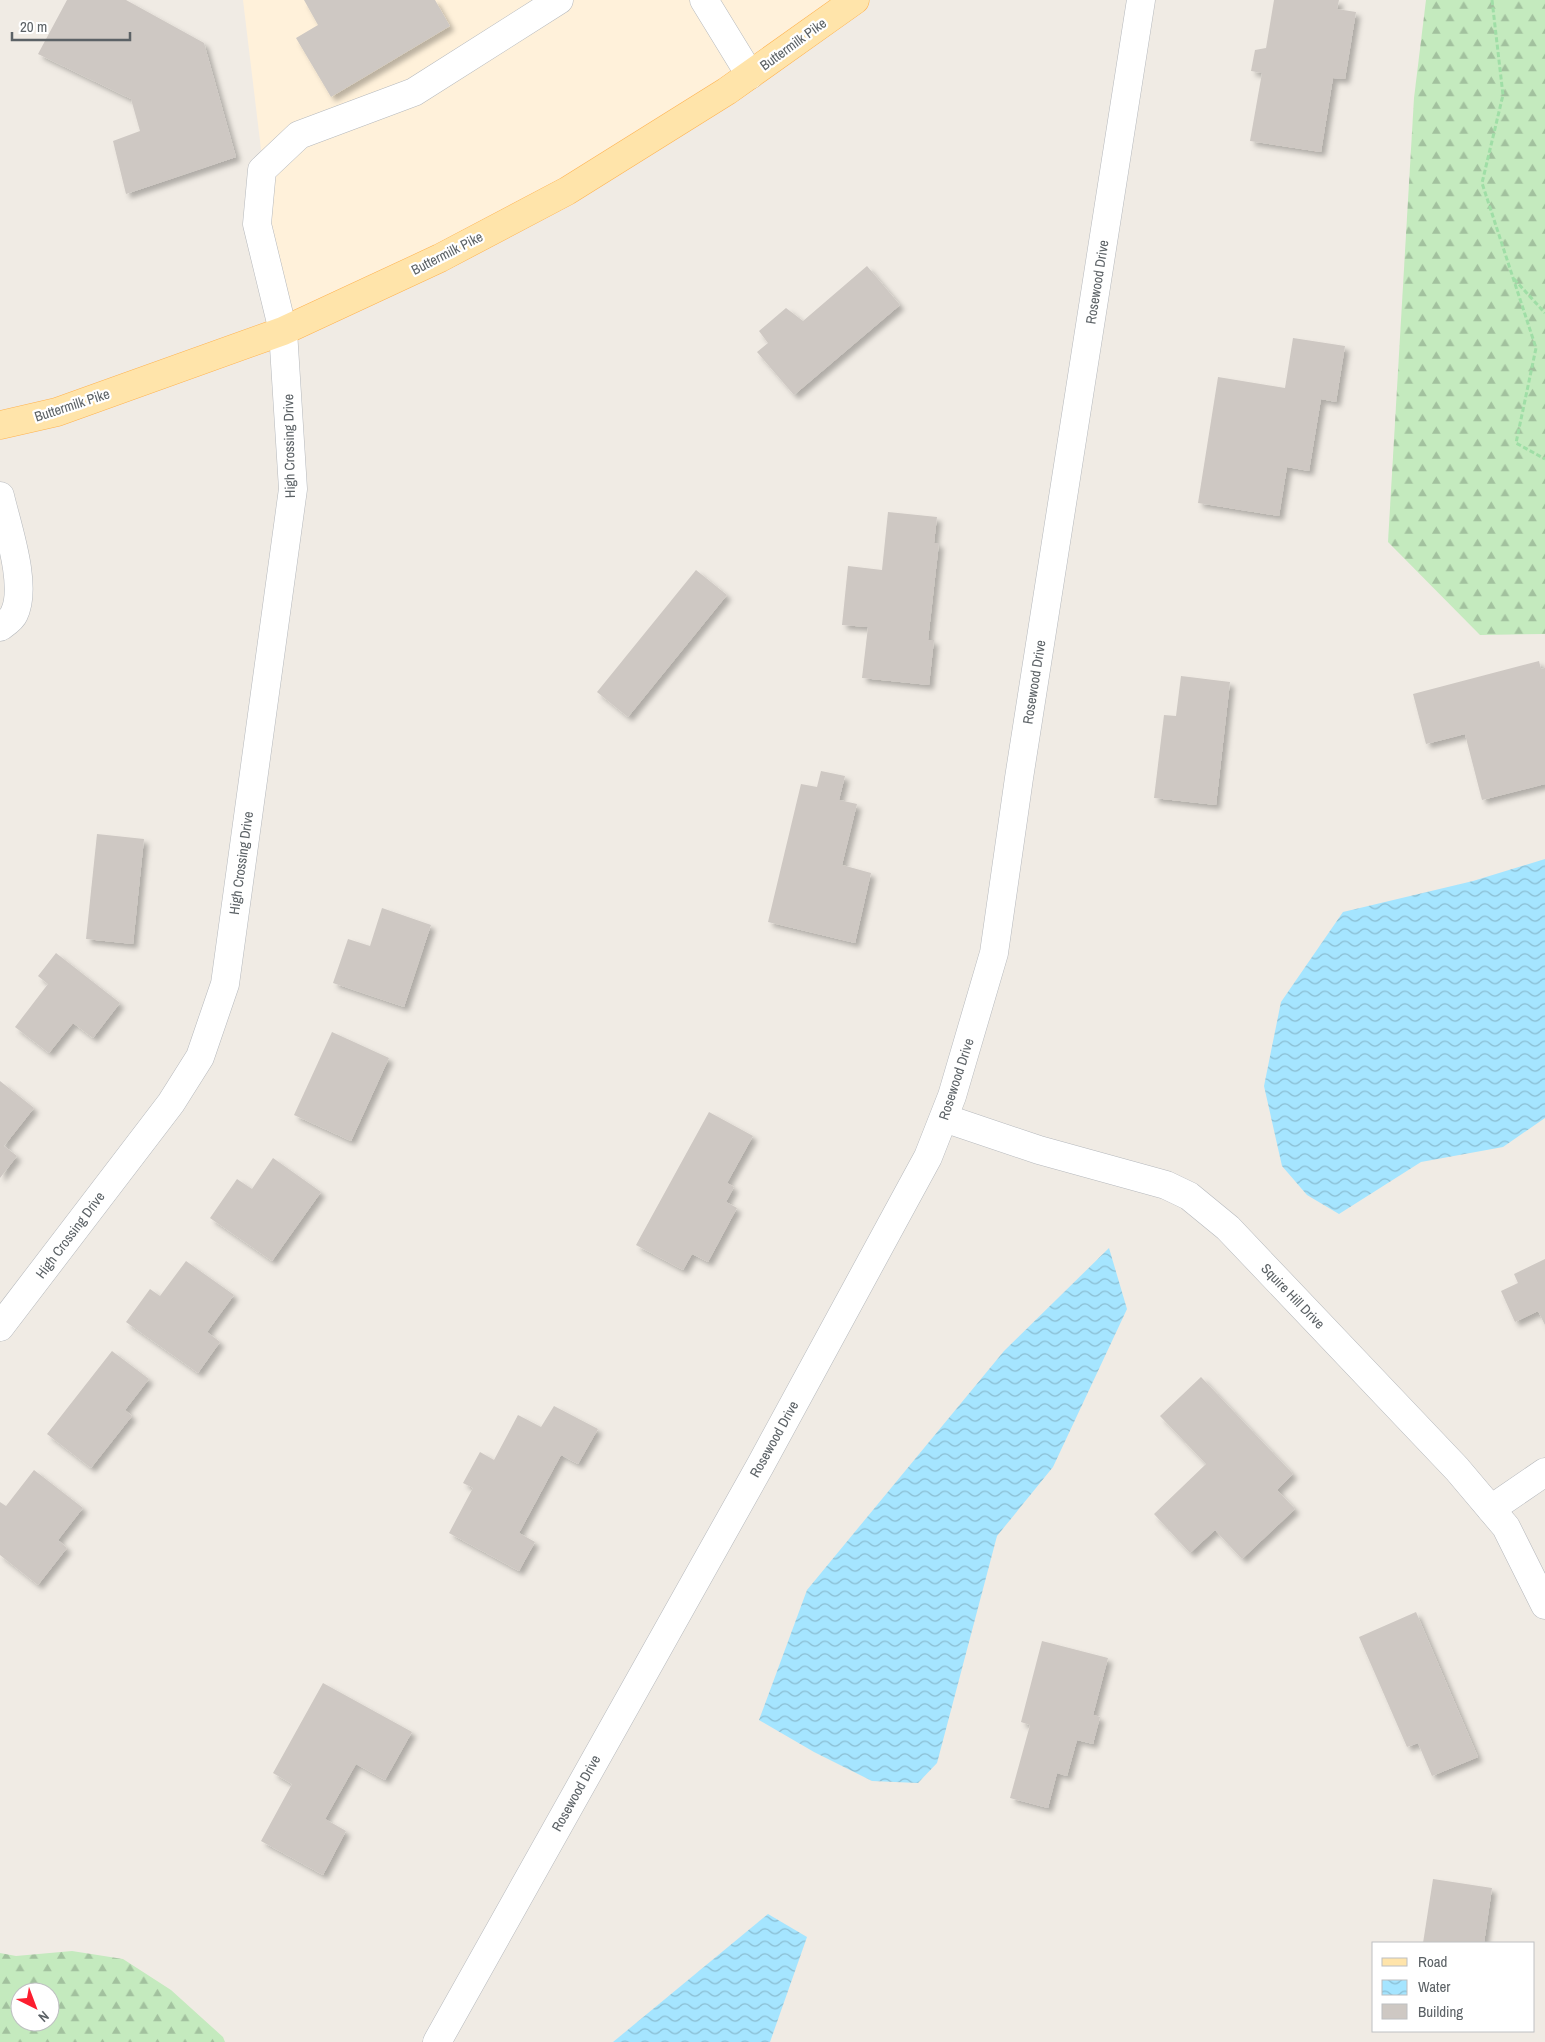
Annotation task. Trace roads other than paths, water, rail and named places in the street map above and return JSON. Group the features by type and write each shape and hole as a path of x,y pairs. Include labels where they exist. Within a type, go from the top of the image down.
{"main road":[{"name":"Buttermilk Pike","path":"0,425 58,412 283,331 440,258 567,191 750,75 854,0"}],"street":[{"name":"High Crossing Drive","path":"0,1327 171,1103 200,1057 225,984 293,489 283,331 257,224 262,170 298,135 414,92 559,0"},
{"path":"704,0 750,75"},
{"name":"Rosewood Drive","path":"437,2042 760,1466 928,1157 952,1096 994,953 1022,758 1141,0"},
{"path":"0,496 17,562 19,589 14,615 0,627"},
{"name":"Squire Hill Drive","path":"944,1118 1039,1150 1166,1185 1189,1196 1228,1228 1451,1462 1506,1527 1545,1605"},
{"path":"1491,1509 1545,1472"}],"water":[{"path":"1545,859 1545,1118 1503,1147 1421,1162 1339,1214 1307,1195 1282,1166 1264,1086 1281,1002 1343,912 1473,881"},
{"path":"1109,1248 1127,1309 1053,1467 997,1536 937,1763 918,1783 872,1781 814,1752 759,1720 807,1590 1004,1351"},
{"path":"768,1914 807,1937 770,2042 613,2042"}]}
